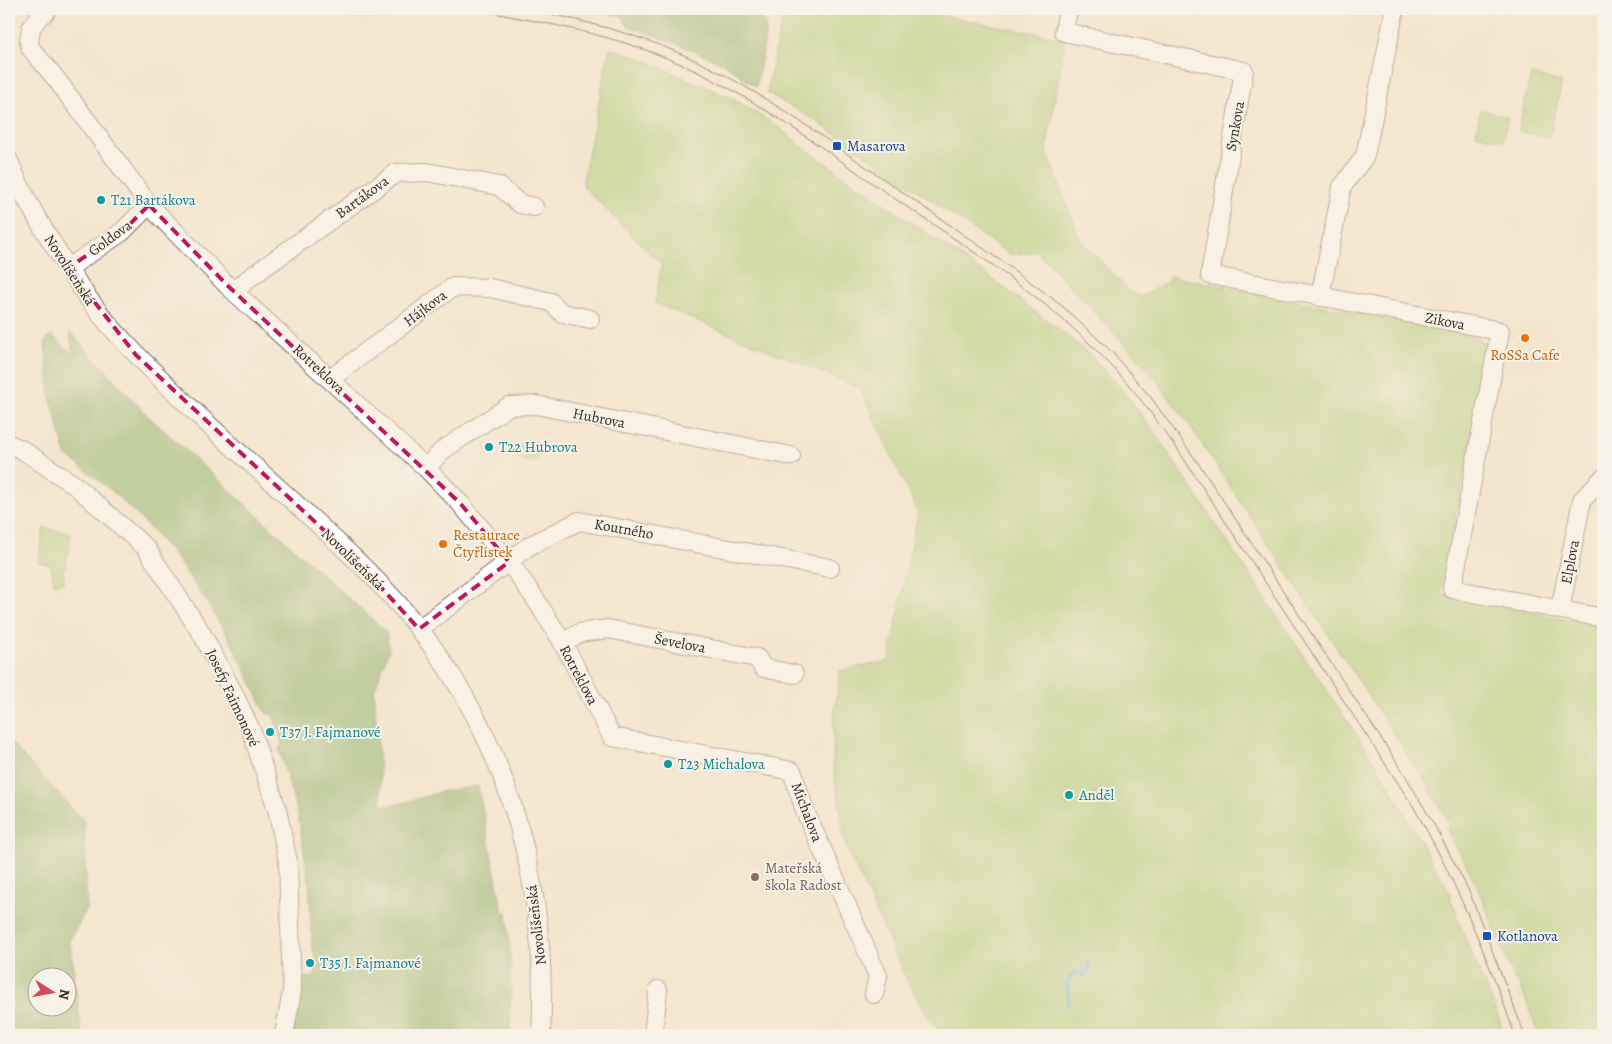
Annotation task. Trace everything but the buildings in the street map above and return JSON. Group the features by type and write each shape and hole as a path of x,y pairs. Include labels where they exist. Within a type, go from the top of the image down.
{"street":[{"name":"Synkova","path":"1068,9 1064,32 1244,71 1210,275 1320,298"},
{"path":"1320,298 1342,187 1365,156 1395,9"},
{"name":"Rotreklova","path":"46,12 38,18 31,28 29,42 31,49 57,80 149,205 234,291 426,468 460,503 509,562 534,597 563,643 612,738"},
{"name":"Novolíšeňská","path":"9,161 33,210 93,306 136,354 191,409 357,561 386,590 419,629 449,671 482,727 516,815 537,915 542,975 541,1035"},
{"name":"Bartákova","path":"234,291 396,173 426,172 499,186 520,204 534,207"},
{"name":"Goldova","path":"68,268 122,232 149,205"},
{"name":"Hájkova","path":"330,379 453,287 490,288 551,302 562,313 590,319"},
{"name":"Zikova","path":"1320,298 1500,331 1452,589 1560,610"},
{"name":"Hubrova","path":"426,468 443,450 509,406 536,405 791,456"},
{"name":"Josefy Faimonové","path":"9,444 21,449 78,487 146,548 202,634 251,730 277,809 288,862 292,991 284,1035"},
{"name":"Elplova","path":"1560,610 1582,500 1603,478"},
{"name":"Koutného","path":"419,629 529,546 579,521 830,568"},
{"path":"1560,610 1603,618"},
{"name":"Ševelova","path":"563,643 579,633 608,630 757,658 763,668 794,674"},
{"name":"Michalova","path":"612,738 792,771 805,811 878,976 874,994"},
{"path":"653,1035 658,990"}],"highlighted area":[{"path":"149,205 228,286 460,503 509,562 419,629 357,561 136,355 68,268 122,232"}],"green space":[{"path":"578,9 753,9 766,24 756,87 723,63 626,25 623,16"},
{"path":"784,9 941,9 939,15 1061,38 1061,40 1065,41 1046,150 1081,241 1131,293 1140,297 1169,281 1170,276 1475,336 1484,344 1488,354 1441,594 1603,627 1603,1035 1539,1035 1518,980 1515,980 1475,881 1449,833 1447,827 1450,824 1425,781 1189,424 1146,367 1036,250 1033,253 1009,254 815,120 767,93"},
{"path":"610,48 632,55 733,99 777,126 801,146 992,279 1070,338 1088,353 1121,388 1150,426 1378,767 1451,895 1449,897 1457,912 1455,914 1498,1016 1504,1035 943,1035 934,1025 907,980 846,846 833,765 834,717 840,671 889,661 918,512 860,388 655,303 662,264 584,187 583,180"},
{"path":"1531,75 1562,82 1549,138 1518,131"},
{"path":"1481,110 1508,117 1503,140 1476,134"},
{"path":"70,332 147,415 386,632 389,649 374,691 382,806 399,804 440,792 478,786 503,913 507,912 511,972 510,1035 292,1035 300,978 315,977 316,958 312,946 309,881 298,815 279,749 282,744 274,716 265,712 230,640 205,599 176,558 145,523 111,490 66,455 50,396 45,342 51,335 73,355"},
{"path":"529,440 537,443 540,451 537,459 529,462 521,459 518,451 521,443"},
{"path":"44,528 71,533 65,567 62,567 64,581 54,584 51,565 38,562"},
{"path":"9,741 84,821 87,909 70,940 73,966 28,966 28,1016 78,1016 78,1003 82,1035 9,1035"}],"waterway":[{"path":"1068,1006 1068,980 1076,972 1085,975 1089,970 1088,961"}],"tram line":[{"path":"474,9 570,28 618,41 664,57 720,83 799,132 994,266 1050,309 1103,357 1133,390 1178,450 1413,806 1443,861 1469,918 1515,1035"},
{"path":"526,9 587,23 647,40 686,56 734,80 825,138 1036,286 1062,306 1112,352 1152,399 1203,470 1402,770 1436,828 1469,891 1525,1035"}],"place":[{"name":"Masarova","path":"837,146"},
{"name":"T21 Bartákova","path":"101,200"},
{"name":"RoSSa Cafe","path":"1525,338"},
{"name":"T22 Hubrova","path":"489,447"},
{"name":"Restaurace Čtyřlístek","path":"443,544"},
{"name":"T37 J. Fajmanové","path":"270,732"},
{"name":"T23 Michalova","path":"668,764"},
{"name":"Anděl","path":"1069,795"},
{"name":"Mateřská škola Radost","path":"755,877"},
{"name":"Kotlanova","path":"1487,936"},
{"name":"T35 J. Fajmanové","path":"310,963"}]}
